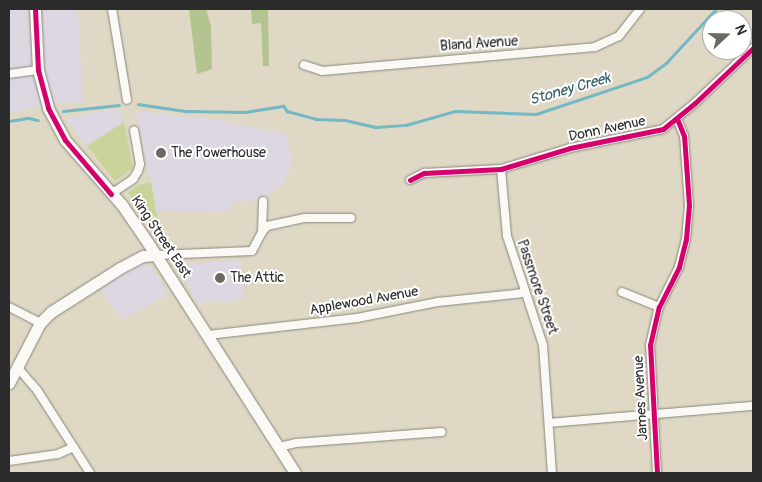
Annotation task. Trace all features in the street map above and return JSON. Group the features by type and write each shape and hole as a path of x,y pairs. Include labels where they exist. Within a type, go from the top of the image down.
{"main road":[{"name":"King Street East","path":"35,9 38,70 48,108 65,140 111,194 156,256 295,473"},
{"path":"9,383 40,323 51,312 120,268 143,256 156,256"}],"street":[{"path":"112,9 127,100"},
{"name":"Bland Avenue","path":"304,65 322,71 595,47 619,36 640,9"},
{"name":"Donn Avenue","path":"410,180 424,174 501,170 570,148 663,129 677,119 753,48"},
{"path":"9,74 38,70"},
{"name":"James Avenue","path":"657,473 650,345 659,307 679,268 686,239 687,167 684,136 677,119"},
{"path":"111,194 133,179 138,171 140,164 134,131"},
{"name":"Passmore Street","path":"501,170 503,218 524,293 543,346 552,473"},
{"path":"262,201 262,232"},
{"path":"156,256 252,251 262,232 268,226 306,218 351,218"},
{"path":"622,292 659,307"},
{"name":"Applewood Avenue","path":"208,335 356,318 438,302 524,293"},
{"path":"9,307 40,323"},
{"path":"17,367 28,376 90,473"},
{"path":"549,423 753,406"},
{"path":"279,447 296,443 442,432"},
{"path":"9,461 58,454 74,447"}],"shaded area":[{"path":"9,9 78,9 83,102 54,103 9,113"},
{"path":"119,108 124,122 87,146 65,119"},
{"path":"135,111 220,120 286,134 293,161 284,182 265,199 233,202 230,212 156,211"},
{"path":"241,260 244,300 198,303 174,265"},
{"path":"140,263 150,265 168,294 123,320 100,289"}],"green space":[{"path":"189,9 206,9 211,26 212,69 197,74"},
{"path":"251,9 268,9 269,66 263,66 261,23 252,24"},
{"path":"124,122 133,168 115,181 87,146"},
{"path":"151,182 162,239 155,234 128,193 138,185"}],"waterway":[{"name":"Stoney Creek","path":"138,104 186,111 245,112 284,106 287,111 316,119 345,120 376,127 406,125 455,111 536,114 647,77 666,63 716,9"},
{"name":"Stoney Creek","path":"63,111 119,105"},
{"name":"Stoney Creek","path":"9,121 29,118 38,120"}],"cycle path":[{"path":"35,9 38,70 48,108 65,140 111,194"},
{"path":"410,180 424,173 501,169 570,148 663,129 695,103 753,48"},
{"path":"657,473 650,345 659,307 679,267 686,239 689,205 684,136 677,119"}],"place":[{"name":"The Powerhouse","path":"161,153"},
{"name":"The Attic","path":"220,278"}]}
